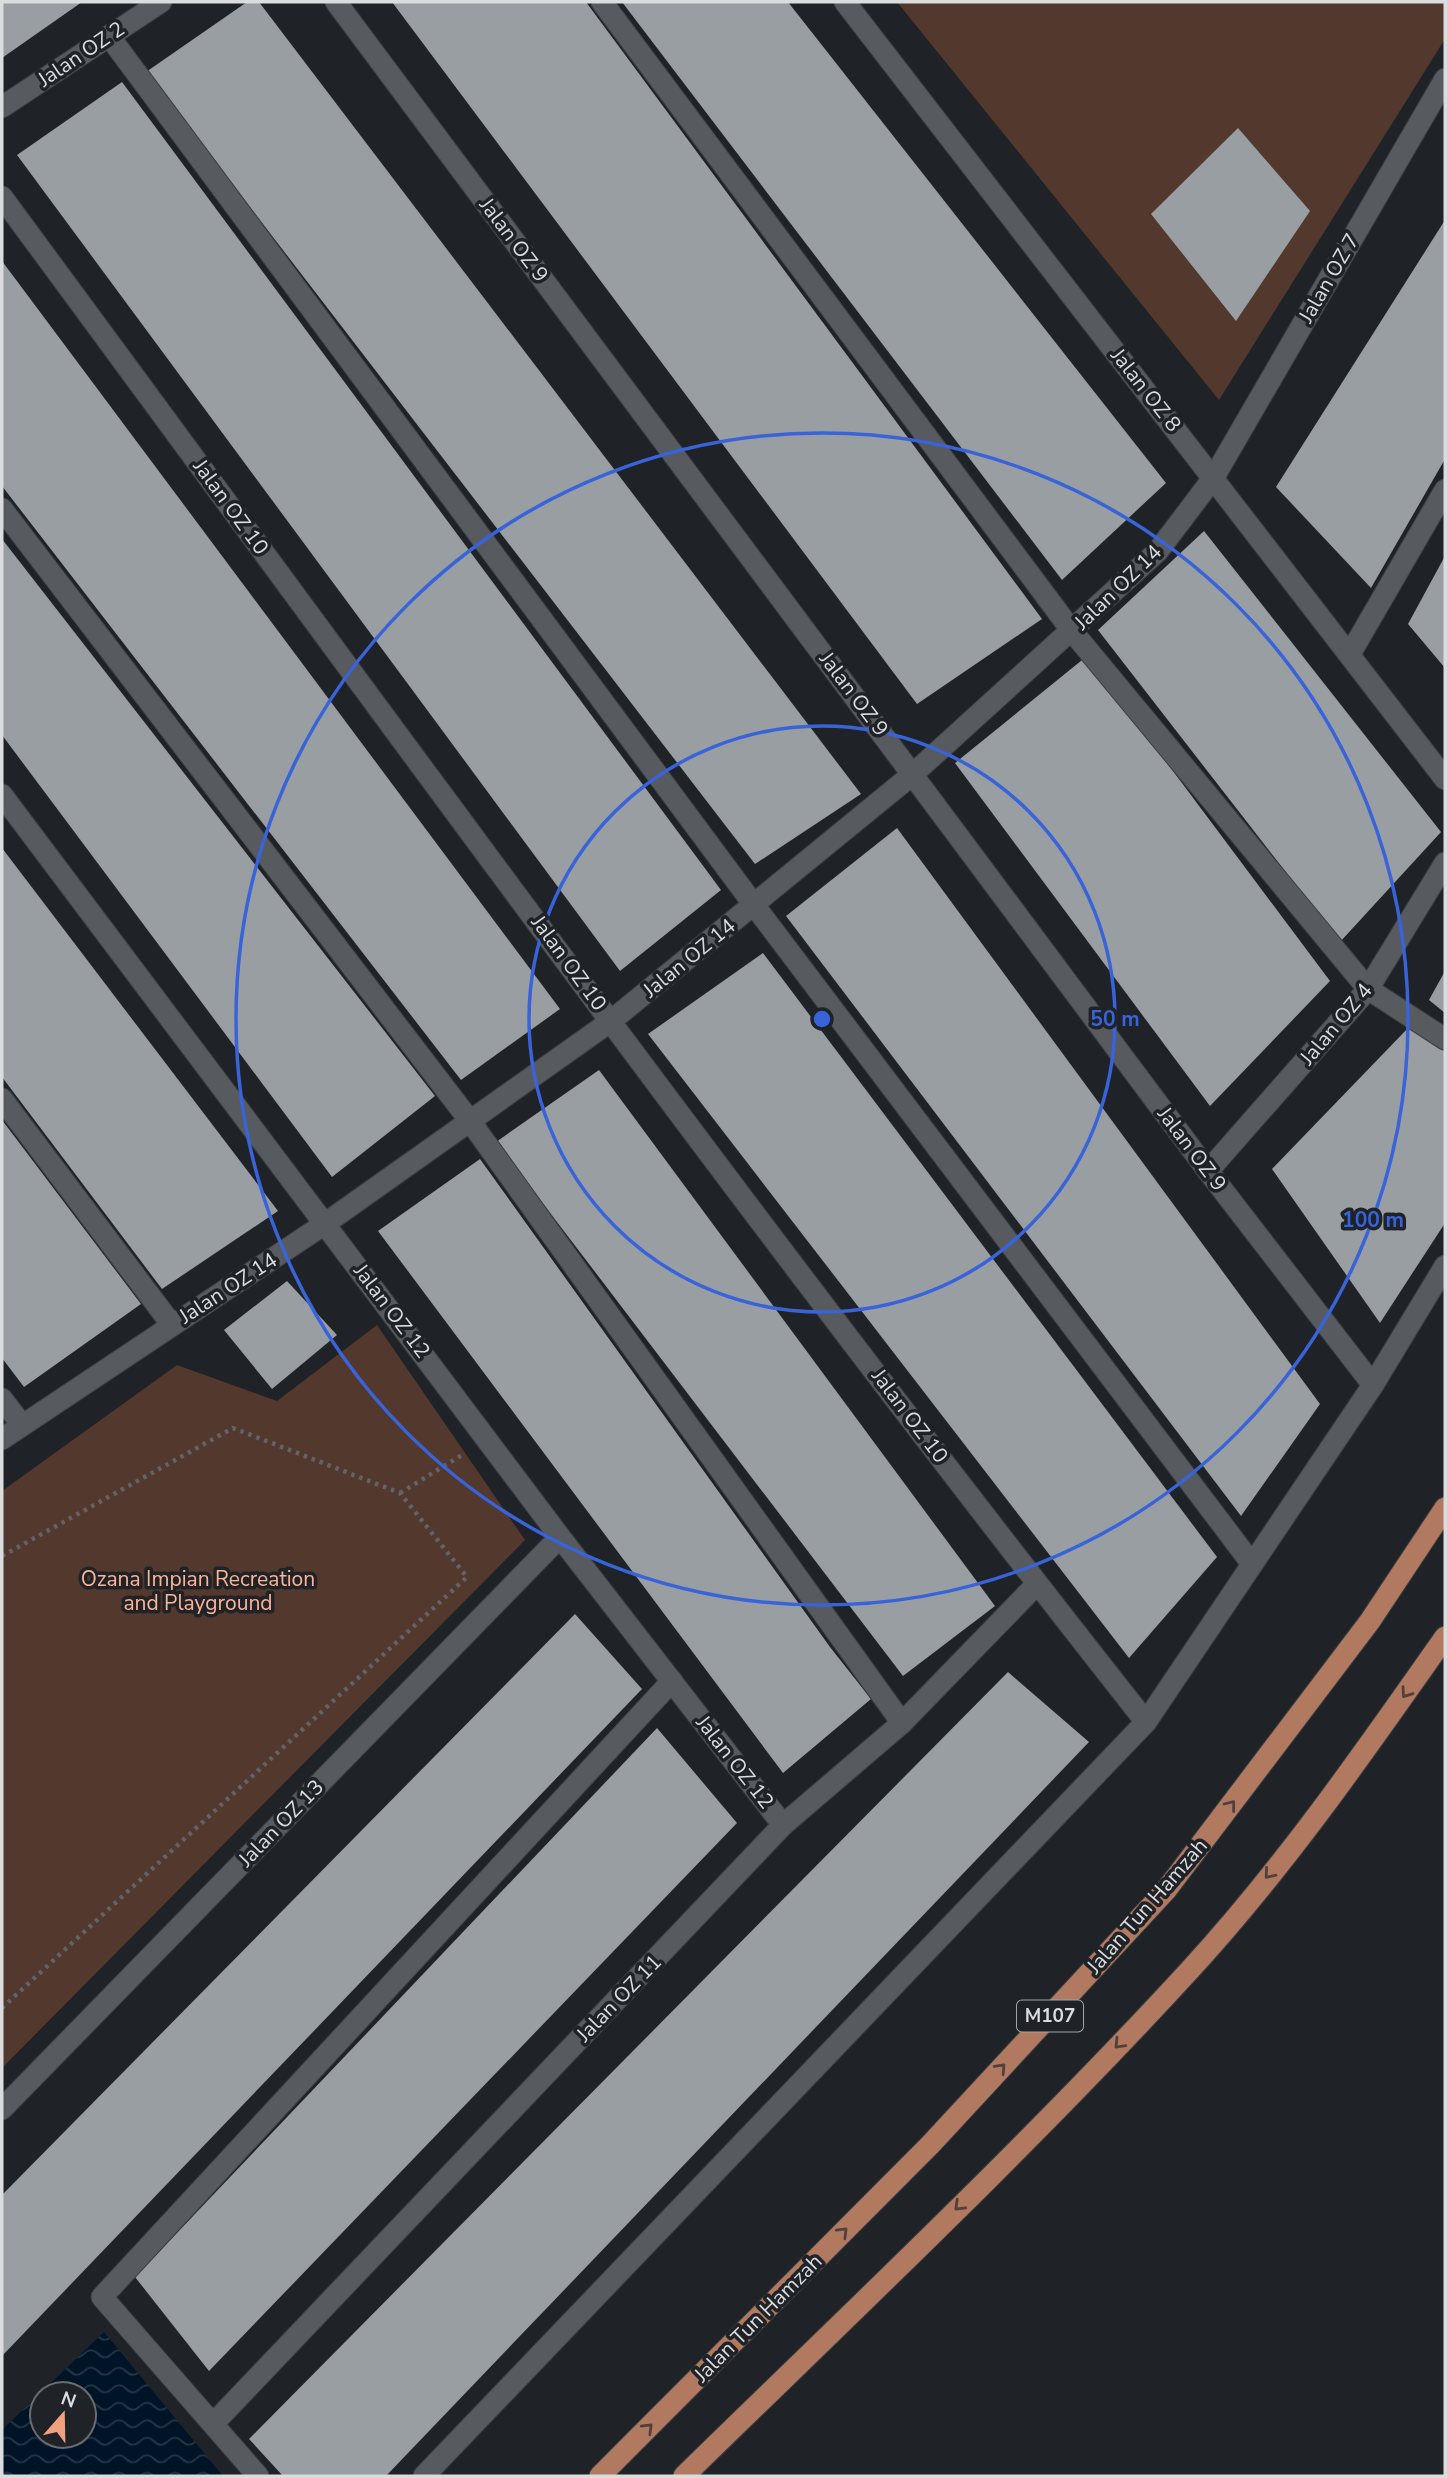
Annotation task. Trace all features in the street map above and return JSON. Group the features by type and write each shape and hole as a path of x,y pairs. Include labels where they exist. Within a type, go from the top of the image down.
{"main road":[{"name":"Jalan Tun Hamzah","path":"600,2476 930,2146 1167,1889 1370,1621 1445,1508"},
{"path":"684,2476 1026,2140 1190,1970 1280,1861 1445,1637"}],"street":[{"name":"Jalan OZ 2","path":"2,107 161,2"},
{"name":"Jalan OZ 9","path":"336,2 1208,1171 1373,1385"},
{"path":"603,2 1072,631 1368,989 1445,1039"},
{"name":"Jalan OZ 8","path":"845,2 1445,779"},
{"path":"109,36 754,905 1252,1564"},
{"name":"Jalan OZ 7","path":"1214,477 1445,79"},
{"name":"Jalan OZ 10","path":"2,197 611,1021 1037,1584 1146,1722"},
{"name":"Jalan OZ 14","path":"2,1439 326,1223 611,1021 913,774 1072,631 1158,551 1214,477"},
{"path":"1350,654 1445,490"},
{"path":"2,509 470,1121 902,1723"},
{"name":"Jalan OZ 12","path":"2,795 489,1439 560,1537 783,1825"},
{"name":"Jalan OZ 4","path":"1208,1171 1368,989 1445,863"},
{"path":"2,1099 172,1325"},
{"path":"424,2476 1146,1722 1373,1385 1445,1266"},
{"path":"2,1399 22,1425"},
{"name":"Jalan OZ 13","path":"2,2109 560,1537"},
{"name":"Jalan OZ 11","path":"213,2424 783,1825 902,1723 1037,1584"},
{"path":"258,2476 102,2297 672,1681"}],"path":[{"path":"2,1556 233,1428 400,1493 467,1577 2,2008"},
{"path":"400,1493 489,1439"}],"green space":[{"path":"897,2 1445,2 1445,39 1219,400"},
{"name":"Ozana Impian Recreation and Playground","path":"377,1325 525,1540 2,2068 2,1491 177,1365 277,1401"}],"water":[{"path":"104,2332 223,2476 5,2476 2,2473 2,2430 28,2405 28,2450 98,2450 98,2380 54,2380"}],"building":[{"path":"2,2 82,2 2,58"},
{"path":"247,2 259,2 861,794 755,864 146,72"},
{"path":"392,2 586,2 1042,619 917,704"},
{"path":"622,2 788,2 1166,483 1062,580"},
{"path":"122,82 721,890 620,971 17,155"},
{"path":"1238,128 1310,211 1236,321 1151,214"},
{"path":"1445,220 1445,459 1371,588 1276,487"},
{"path":"2,261 560,1009 461,1080 2,486"},
{"path":"1204,531 1441,832 1340,942 1098,630"},
{"path":"2,539 435,1096 332,1177 2,735"},
{"path":"1445,556 1445,668 1408,624"},
{"path":"1087,656 1330,981 1210,1106 955,763"},
{"path":"897,828 1320,1404 1241,1516 786,916"},
{"path":"2,848 278,1211 162,1289 2,1077"},
{"path":"763,953 1217,1557 1129,1658 648,1034"},
{"path":"1445,971 1445,1013 1429,1000"},
{"path":"1410,1026 1445,1049 1445,1223 1380,1323 1272,1169"},
{"path":"599,1070 995,1606 903,1676 496,1142"},
{"path":"2,1120 141,1304 24,1387 2,1358"},
{"path":"480,1159 830,1647 871,1699 783,1773 378,1231"},
{"path":"287,1281 337,1335 272,1389 224,1330"},
{"path":"575,1614 642,1689 2,2356 2,2195"},
{"path":"1008,1672 1089,1742 386,2476 283,2476 249,2439"},
{"path":"657,1728 737,1823 209,2371 135,2277"}]}
